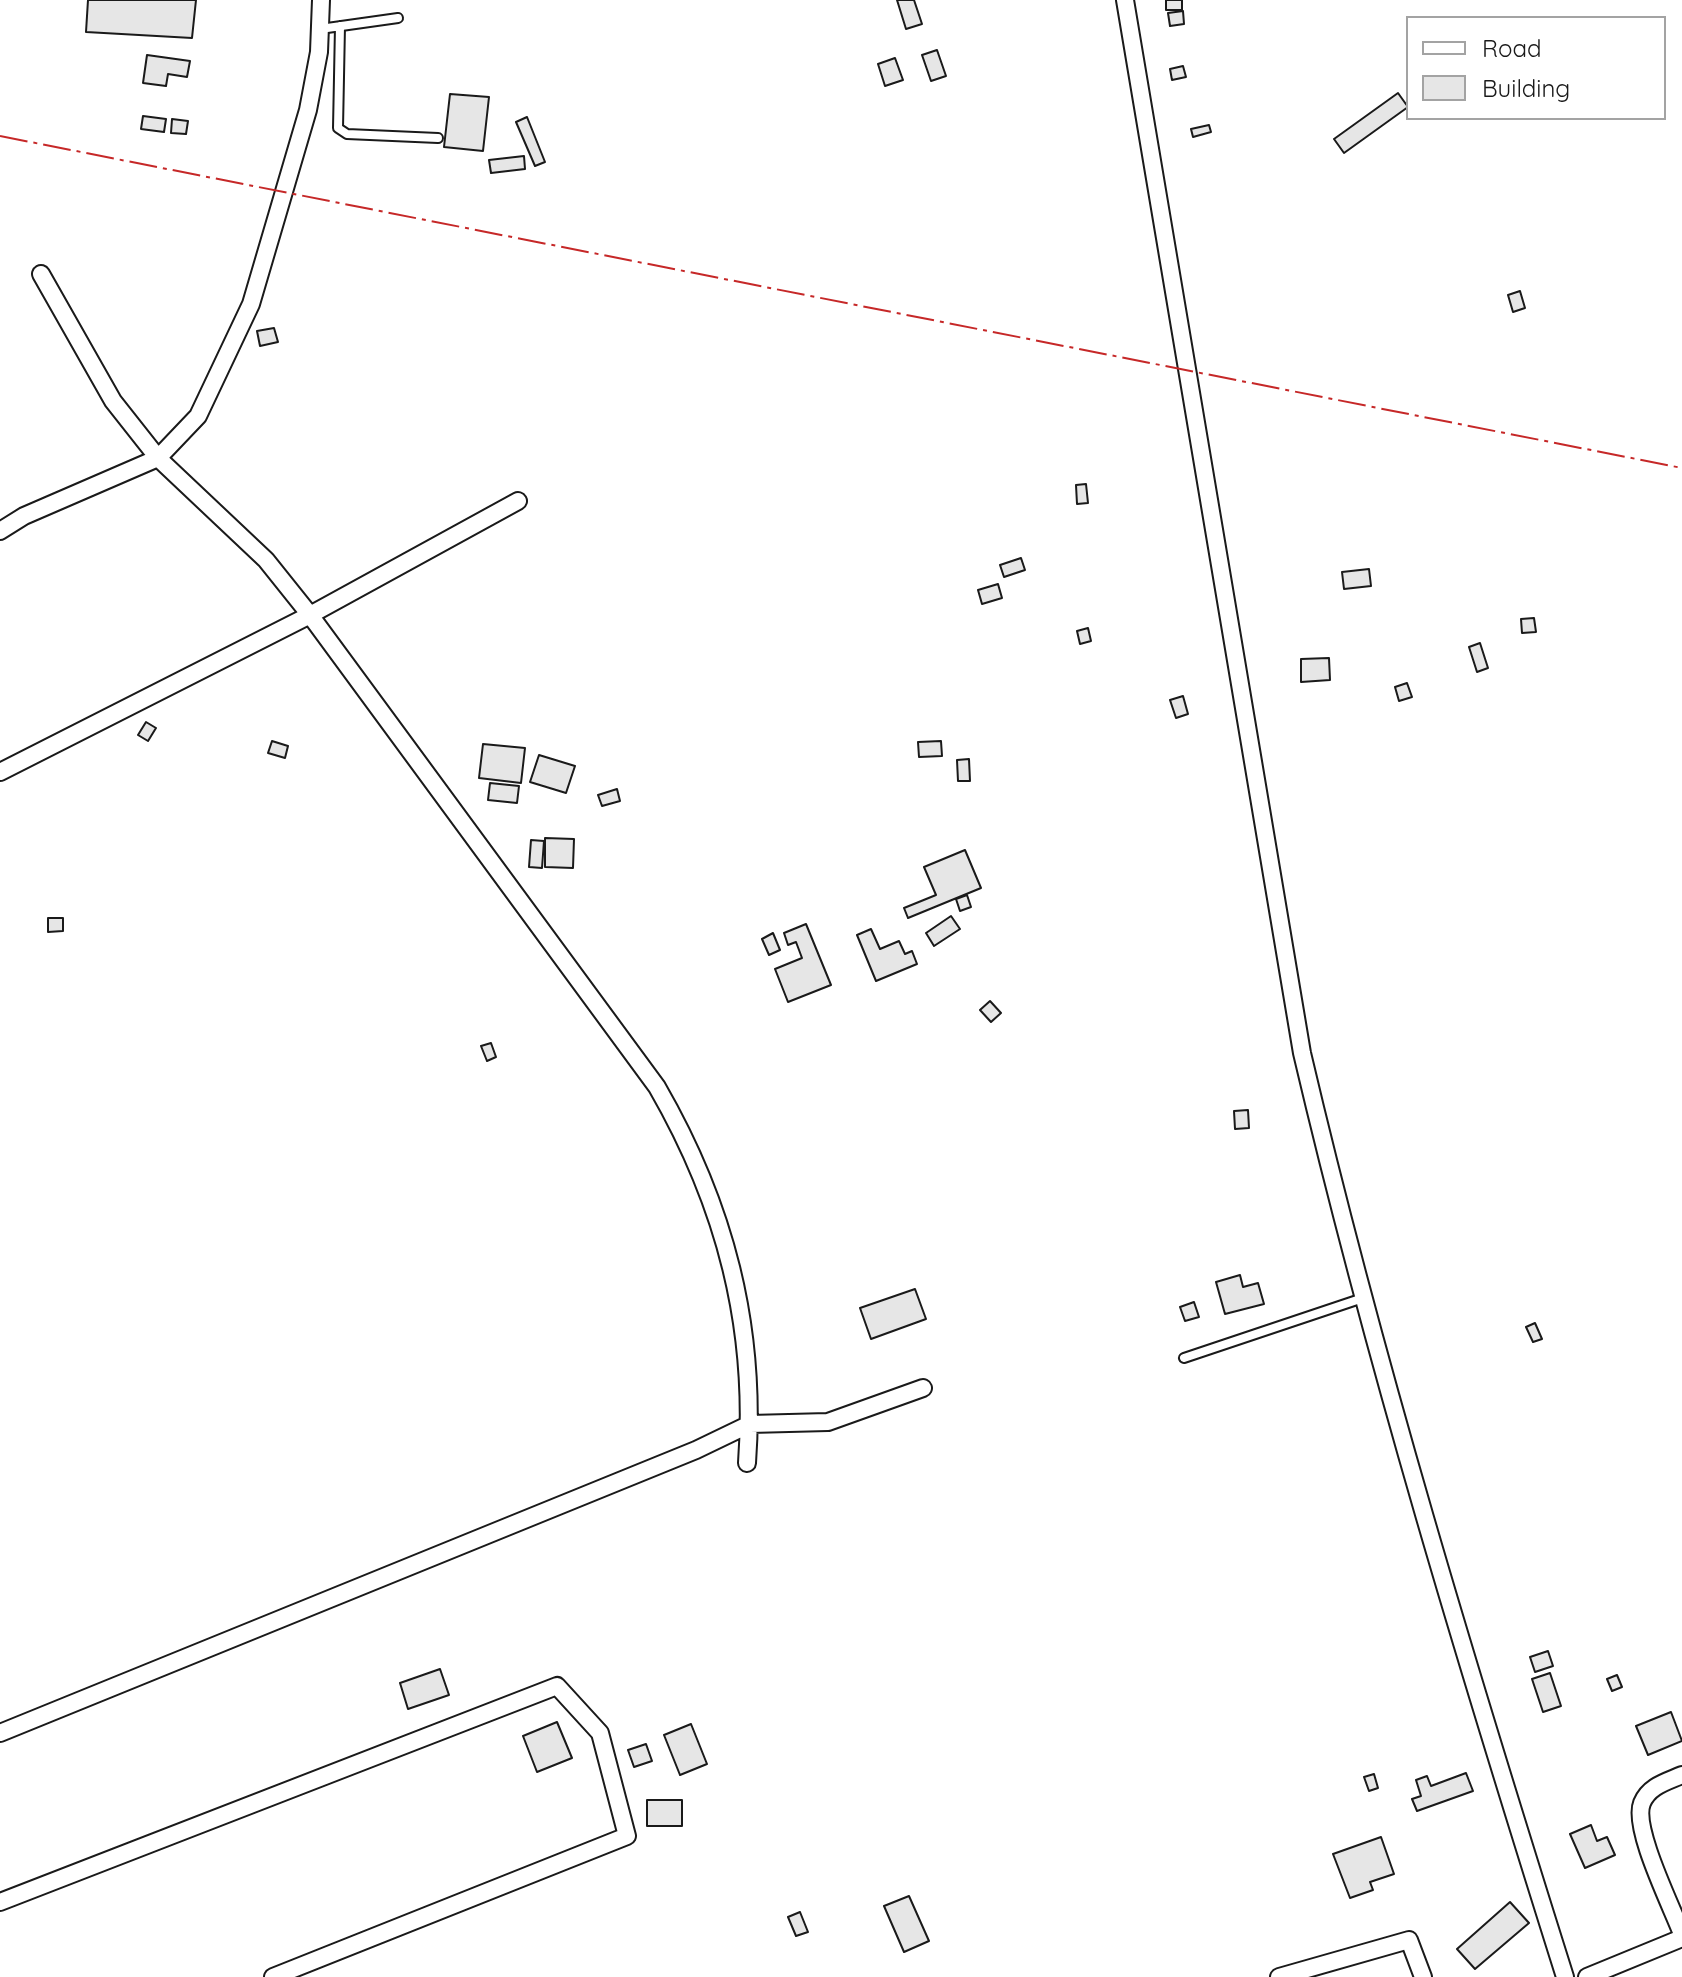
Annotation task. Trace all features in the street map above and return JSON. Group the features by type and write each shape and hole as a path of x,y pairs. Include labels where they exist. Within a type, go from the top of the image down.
{"street":[{"path":"0,531 24,516 158,458 198,416 245,324 308,110 321,0"},
{"path":"1125,0 1302,1053 1363,1298 1565,1977"},
{"path":"41,274 113,401 158,458 266,560 310,615 657,1087 701,1171 734,1265 747,1350 750,1424 747,1463"},
{"path":"0,772 310,615 518,501"},
{"path":"0,1733 696,1450 750,1424 828,1422 923,1388"},
{"path":"0,1902 557,1686 600,1733 627,1836 273,1977"},
{"path":"1587,1977 1682,1936 1644,1834 1641,1805 1653,1788 1682,1775"},
{"path":"1279,1977 1409,1940 1423,1977"}],"lane":[{"path":"319,29 398,18"},
{"path":"340,26 338,128 347,134 438,138"},
{"path":"1184,1358 1363,1298"}],"building":[{"path":"88,0 196,0 192,38 86,32"},
{"path":"897,0 914,0 922,24 906,29"},
{"path":"1166,0 1182,0 1182,10 1166,10"},
{"path":"1183,11 1184,24 1170,26 1168,13"},
{"path":"937,50 946,76 931,81 922,55"},
{"path":"147,55 190,61 187,77 168,74 166,86 143,83"},
{"path":"895,58 903,80 885,86 878,64"},
{"path":"1183,66 1186,77 1172,80 1170,69"},
{"path":"1398,93 1406,104 1406,108 1344,153 1334,139"},
{"path":"450,94 489,97 483,151 444,147"},
{"path":"143,116 166,119 164,132 141,129"},
{"path":"527,117 545,162 535,166 516,122"},
{"path":"172,119 188,121 186,134 171,133"},
{"path":"1209,125 1211,132 1193,137 1191,129"},
{"path":"524,156 525,169 491,173 489,160"},
{"path":"1520,291 1525,308 1513,312 1508,295"},
{"path":"274,328 278,342 260,346 257,331"},
{"path":"1086,484 1088,503 1077,504 1076,485"},
{"path":"1021,558 1025,570 1004,577 1000,565"},
{"path":"1369,569 1371,586 1344,589 1342,572"},
{"path":"998,584 1002,598 982,604 978,590"},
{"path":"1534,618 1536,632 1522,633 1521,619"},
{"path":"1088,628 1091,641 1080,644 1077,631"},
{"path":"1480,643 1488,668 1477,672 1469,647"},
{"path":"1329,658 1330,680 1301,682 1301,659"},
{"path":"1407,683 1412,697 1399,701 1395,687"},
{"path":"1183,696 1188,714 1176,718 1170,700"},
{"path":"146,722 156,728 148,741 138,735"},
{"path":"272,741 288,746 285,758 268,753"},
{"path":"941,741 942,756 919,757 918,742"},
{"path":"483,744 525,748 521,783 479,778"},
{"path":"539,755 575,766 566,793 530,782"},
{"path":"969,759 970,781 958,781 957,760"},
{"path":"490,783 519,786 517,803 488,800"},
{"path":"617,789 620,801 602,806 598,795"},
{"path":"545,838 574,839 573,868 545,867"},
{"path":"531,840 544,841 542,868 529,867"},
{"path":"965,850 981,888 908,918 904,908 936,895 924,867"},
{"path":"967,895 971,907 960,911 956,899"},
{"path":"951,916 960,929 934,946 926,933"},
{"path":"48,918 63,918 63,931 48,932"},
{"path":"806,924 831,985 788,1002 775,969 802,958 796,942 788,945 784,933"},
{"path":"871,929 880,949 899,941 905,954 912,951 917,964 876,981 857,935"},
{"path":"773,933 780,950 769,955 762,939"},
{"path":"990,1001 1001,1013 991,1022 980,1010"},
{"path":"491,1043 496,1057 487,1061 481,1046"},
{"path":"1248,1110 1249,1128 1235,1129 1234,1111"},
{"path":"1240,1275 1243,1287 1258,1283 1264,1304 1225,1314 1216,1282"},
{"path":"915,1289 926,1319 871,1339 860,1308"},
{"path":"1194,1302 1199,1317 1185,1321 1180,1307"},
{"path":"1535,1323 1542,1339 1533,1342 1526,1327"},
{"path":"1548,1651 1553,1666 1535,1672 1530,1657"},
{"path":"440,1669 449,1695 408,1709 400,1683"},
{"path":"1550,1673 1561,1706 1543,1712 1532,1679"},
{"path":"1617,1675 1622,1687 1612,1691 1607,1679"},
{"path":"1671,1712 1682,1741 1648,1755 1636,1726"},
{"path":"557,1722 572,1758 537,1772 523,1736"},
{"path":"691,1724 707,1764 680,1775 664,1735"},
{"path":"646,1744 652,1761 634,1767 628,1750"},
{"path":"1466,1773 1473,1791 1417,1811 1412,1799 1421,1796 1416,1780 1427,1776 1431,1786"},
{"path":"1374,1774 1378,1788 1369,1791 1364,1777"},
{"path":"647,1800 682,1800 682,1826 647,1826"},
{"path":"1591,1825 1597,1841 1607,1837 1615,1855 1585,1868 1570,1834"},
{"path":"1381,1837 1394,1874 1370,1882 1373,1890 1350,1898 1333,1854"},
{"path":"909,1896 929,1941 904,1952 884,1906"},
{"path":"1510,1902 1529,1923 1475,1969 1457,1949"},
{"path":"800,1912 808,1932 796,1936 788,1917"}],"power":[{"path":"0,136 1682,468"}]}
